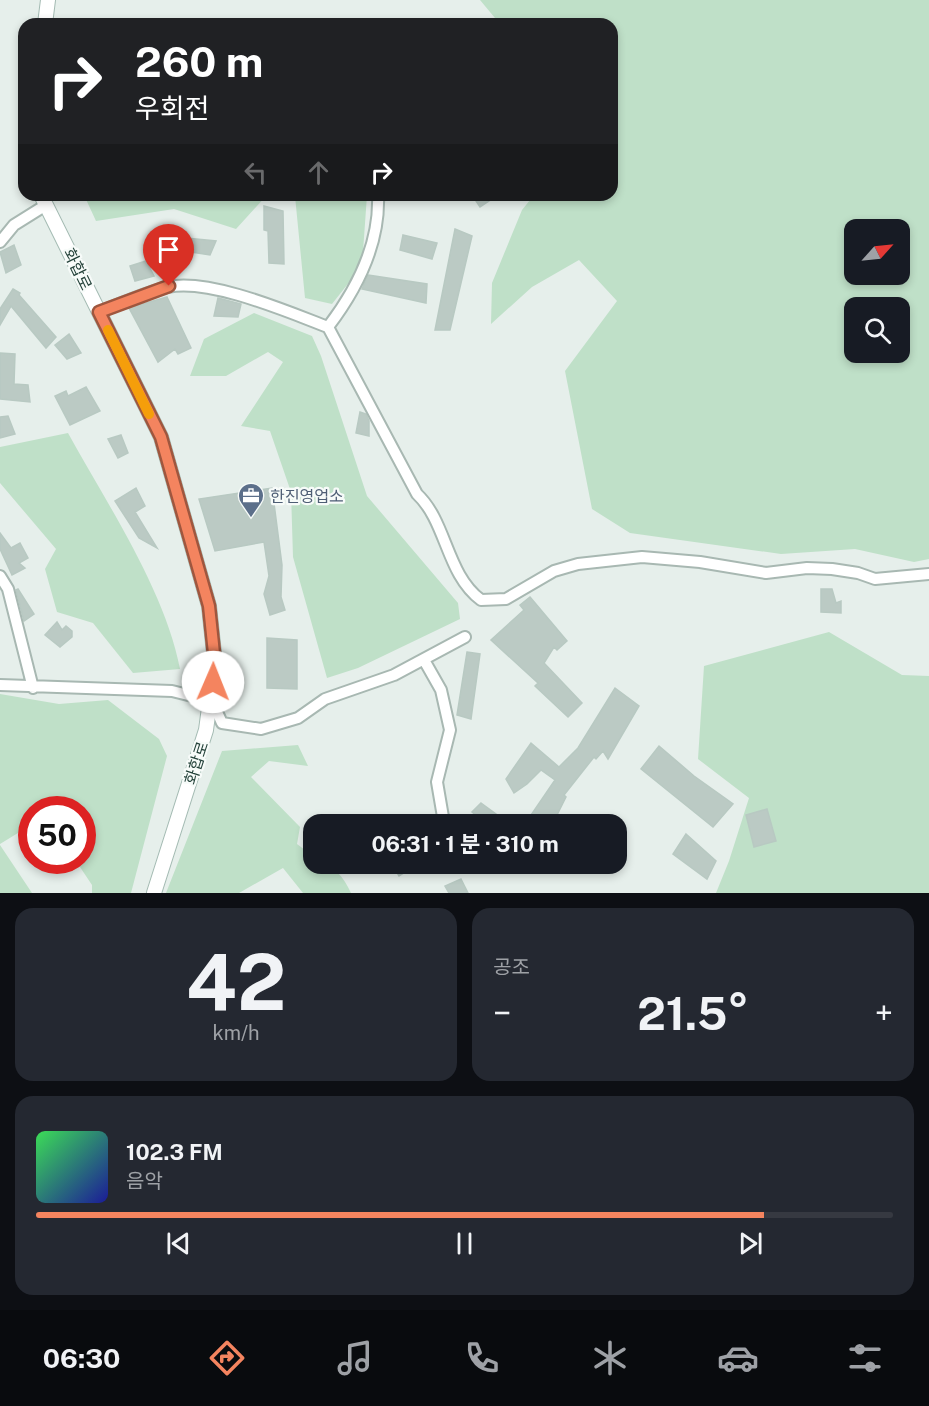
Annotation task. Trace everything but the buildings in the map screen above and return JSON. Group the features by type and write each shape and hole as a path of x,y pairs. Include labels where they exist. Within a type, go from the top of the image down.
{"main road":[{"path":"46,18 48,0"},
{"name":"화합로","path":"44,201 161,437 209,606 215,663 212,701 206,730 154,893"}],"street":[{"path":"0,242 14,225 43,201"},
{"path":"328,327 352,296 367,262 379,210 378,201"},
{"path":"99,312 169,286 192,286 241,296 328,327 417,494 430,506 455,567 481,600 506,599 554,571 578,564 642,557 700,562 766,573 807,568 832,568 875,579 929,574"},
{"path":"0,576 8,589 33,688"},
{"path":"0,685 33,688 172,691 212,701 222,723 261,729 298,718 325,699 394,675 465,637"},
{"path":"424,660 441,690 450,730 437,782 442,814"}],"green space":[{"path":"480,0 929,0 929,559 914,562 855,549 781,554 630,533 592,509 565,371 617,301 579,260 532,287 491,324 492,283 522,210 529,201 618,201 618,18 495,18"},
{"path":"87,201 262,201 236,229 174,209 96,221"},
{"path":"295,201 367,201 362,266 332,304 305,298"},
{"path":"254,313 312,336 321,356 367,496 458,603 460,619 358,668 327,678 293,557 291,492 270,431 241,426 283,362 268,352 226,376 190,376 204,339"},
{"path":"68,433 117,518 148,578 162,609 180,669 133,673 93,623 57,612 45,569 56,549 0,483 0,447"},
{"path":"829,632 902,675 929,676 929,893 716,893 749,798 698,759 704,666"},
{"path":"0,694 59,704 108,700 159,739 167,756 131,893 92,893 92,885 85,874 96,874 96,796 18,796 18,833 0,844"},
{"path":"298,745 308,766 269,761 251,777 300,827 297,844 303,848 303,874 339,874 351,893 303,893 283,868 239,893 166,893 222,751"},
{"path":"0,845 32,893 0,893"}],"slow traffic":[{"path":"108,330 149,414"}],"place":[{"name":"한진영업소","path":"251,519"}],"route":[{"path":"169,286 99,312 161,437 209,606 215,663 213,682"}]}
